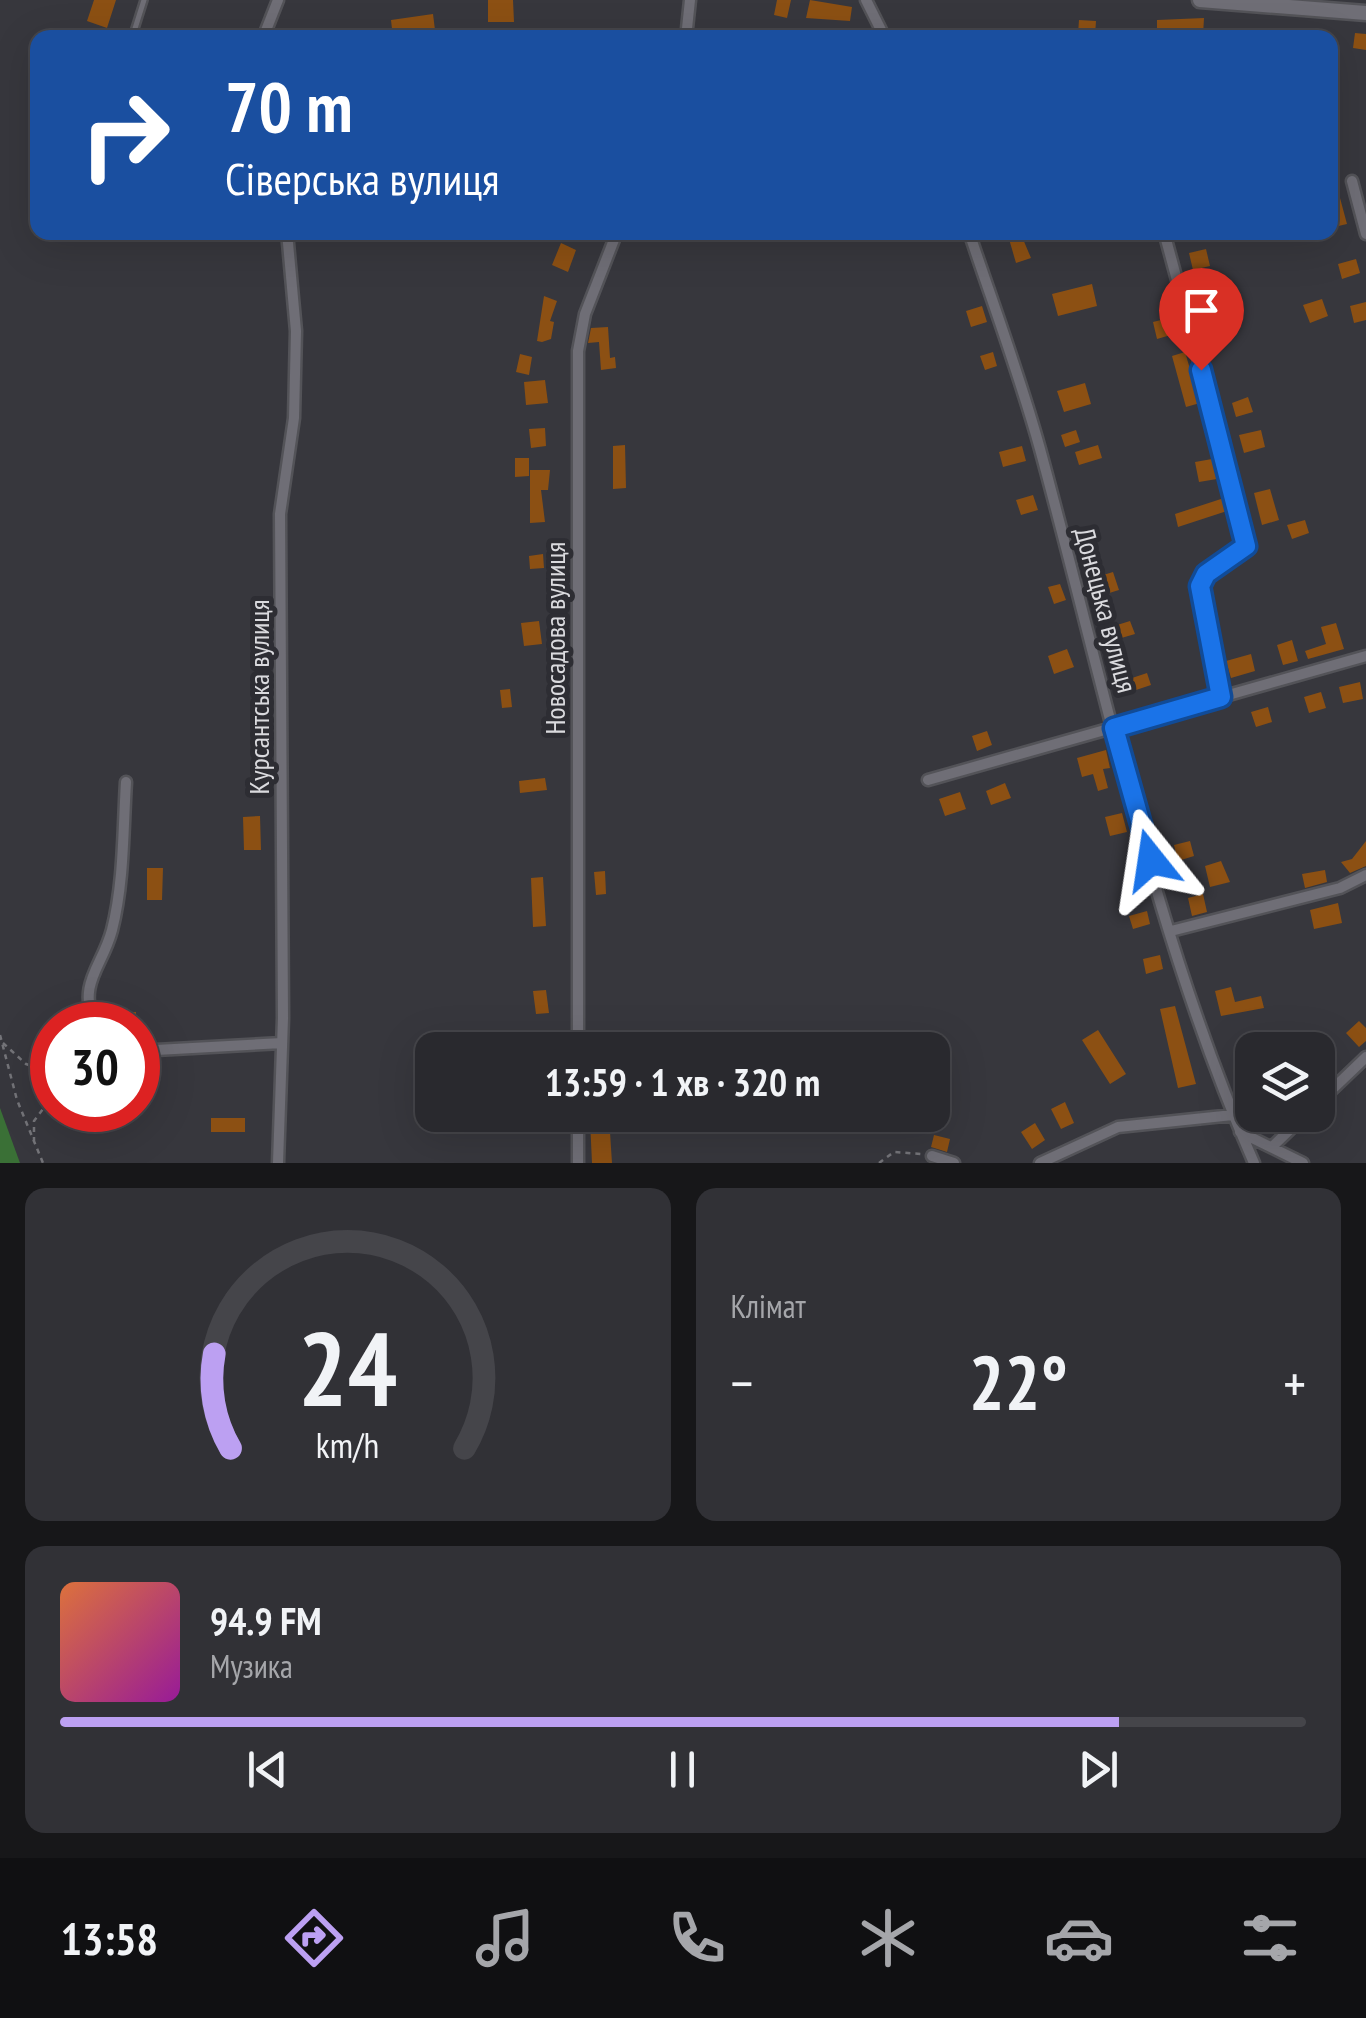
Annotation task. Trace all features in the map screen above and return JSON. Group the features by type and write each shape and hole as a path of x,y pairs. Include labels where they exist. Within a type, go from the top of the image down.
{"main road":[{"path":"1200,0 1366,13"}],"street":[{"path":"266,30 278,0"},
{"path":"687,30 690,0"},
{"path":"866,0 881,30"},
{"path":"1352,181 1366,234"},
{"name":"Курсантська вулиця","path":"278,1163 282,1044 280,514 294,418 296,331 288,240"},
{"name":"Новосадова вулиця","path":"578,1032 578,351 585,314 614,240"},
{"name":"Донецька вулиця","path":"972,240 1038,444 1171,931 1235,1119"},
{"path":"1166,240 1246,536 1246,546 1206,574 1200,586 1221,697"},
{"path":"928,780 1366,656"},
{"path":"88,1002 89,979 112,932 126,782"},
{"path":"1171,931 1349,885 1366,875"},
{"path":"160,1050 282,1044"},
{"path":"1335,1087 1366,1057"},
{"path":"1040,1163 1118,1127 1233,1114"},
{"path":"578,1132 578,1163"},
{"path":"1240,1132 1274,1145 1304,1163"},
{"name":"Донецька вулиця","path":"1240,1132 1254,1163"},
{"path":"1274,1145 1287,1132"},
{"path":"932,1156 954,1163"}],"lane":[{"path":"135,30 144,0"}],"path":[{"path":"0,1035 43,1163"},
{"path":"2,1042 30,1065"},
{"path":"34,1132 34,1143"},
{"path":"879,1163 894,1152 932,1156"}],"green space":[{"path":"0,1108 20,1163 0,1163"}],"building":[{"path":"94,0 116,0 107,28 87,21"},
{"path":"488,0 513,0 514,22 488,22"},
{"path":"777,0 791,0 787,18 774,15"},
{"path":"810,0 852,7 850,21 806,18"},
{"path":"433,14 435,30 392,30 391,20"},
{"path":"1204,18 1203,30 1157,30 1157,20"},
{"path":"1079,20 1096,21 1095,30 1078,30"},
{"path":"1355,33 1366,34 1366,50 1353,48"},
{"path":"1338,191 1347,224 1338,226"},
{"path":"1009,240 1023,240 1031,258 1016,263"},
{"path":"561,243 576,250 568,272 552,265"},
{"path":"1206,249 1210,266 1193,270 1189,253"},
{"path":"1356,259 1360,273 1342,279 1338,264"},
{"path":"1092,284 1097,306 1058,316 1052,294"},
{"path":"544,296 557,301 550,321 554,322 551,339 542,342 537,341"},
{"path":"1322,299 1328,316 1310,323 1303,305"},
{"path":"1366,302 1366,320 1354,323 1350,306"},
{"path":"982,306 987,322 971,327 966,311"},
{"path":"1177,316 1181,332 1157,339 1153,322"},
{"path":"608,327 610,358 615,357 616,368 601,370 599,342 588,343 591,328"},
{"path":"993,352 997,366 985,370 980,356"},
{"path":"1185,352 1200,403 1186,407 1172,356"},
{"path":"520,354 532,357 529,375 516,372"},
{"path":"545,380 548,403 526,405 524,382"},
{"path":"1085,383 1091,404 1064,412 1057,391"},
{"path":"1248,397 1253,412 1236,417 1232,403"},
{"path":"545,428 546,446 531,448 529,429"},
{"path":"1076,430 1080,442 1065,447 1061,435"},
{"path":"1261,430 1265,447 1244,453 1239,435"},
{"path":"625,445 626,488 613,489 613,446"},
{"path":"1098,445 1102,458 1079,465 1075,452"},
{"path":"1022,446 1026,461 1003,467 999,452"},
{"path":"515,458 529,458 529,476 515,477"},
{"path":"1212,459 1217,479 1199,482 1195,462"},
{"path":"530,470 550,470 548,490 541,490 545,522 530,523"},
{"path":"1270,489 1279,520 1262,525 1254,493"},
{"path":"1033,495 1038,510 1021,515 1016,500"},
{"path":"1224,498 1227,511 1178,527 1175,514"},
{"path":"1305,520 1309,533 1292,539 1287,525"},
{"path":"543,554 544,568 530,569 529,556"},
{"path":"1113,572 1119,590 1106,594 1100,576"},
{"path":"1060,584 1066,600 1054,604 1048,587"},
{"path":"539,621 542,644 524,646 521,623"},
{"path":"1130,621 1135,634 1118,639 1114,626"},
{"path":"1336,623 1344,649 1308,659 1305,651 1326,644 1321,627"},
{"path":"1292,640 1298,661 1283,665 1277,645"},
{"path":"1067,649 1074,667 1054,674 1048,656"},
{"path":"1251,654 1255,671 1231,678 1226,661"},
{"path":"1147,673 1151,685 1133,691 1129,679"},
{"path":"1360,682 1363,699 1343,703 1339,687"},
{"path":"510,689 512,707 502,708 500,690"},
{"path":"1321,692 1326,708 1309,713 1304,697"},
{"path":"1268,707 1272,722 1256,727 1251,712"},
{"path":"987,731 992,745 977,751 972,736"},
{"path":"1106,750 1110,768 1103,769 1108,788 1098,791 1093,774 1082,777 1077,758"},
{"path":"545,778 547,790 520,793 519,781"},
{"path":"1005,783 1011,798 991,805 986,791"},
{"path":"960,792 966,809 945,816 939,799"},
{"path":"1122,813 1127,832 1110,836 1105,817"},
{"path":"260,816 261,850 244,850 243,817"},
{"path":"1190,841 1194,856 1178,861 1174,845"},
{"path":"1366,841 1366,866 1350,873 1341,862 1352,859"},
{"path":"1221,861 1230,882 1210,887 1205,866"},
{"path":"147,868 163,868 162,900 147,900"},
{"path":"1325,870 1327,882 1305,888 1302,874"},
{"path":"605,871 606,894 596,895 594,872"},
{"path":"543,877 546,926 533,927 531,878"},
{"path":"1203,894 1207,912 1192,916 1188,898"},
{"path":"1338,903 1342,923 1314,929 1310,910"},
{"path":"1147,911 1150,924 1133,929 1129,916"},
{"path":"1160,955 1163,969 1146,974 1143,959"},
{"path":"1231,987 1235,1002 1261,996 1264,1008 1221,1016 1215,991"},
{"path":"546,990 549,1013 536,1014 533,991"},
{"path":"1175,1006 1196,1084 1178,1088 1160,1009"},
{"path":"1359,1021 1366,1028 1366,1041 1359,1047 1346,1033"},
{"path":"1098,1030 1126,1074 1110,1084 1082,1040"},
{"path":"1065,1102 1074,1123 1061,1129 1051,1109"},
{"path":"211,1118 245,1118 245,1132 211,1132"},
{"path":"1035,1123 1045,1140 1032,1149 1021,1132"},
{"path":"591,1132 610,1132 612,1163 592,1163"},
{"path":"934,1135 950,1139 947,1152 931,1147"}],"route":[{"path":"1151,860 1114,728 1221,697 1200,586 1206,574 1246,546 1201,370"}]}
